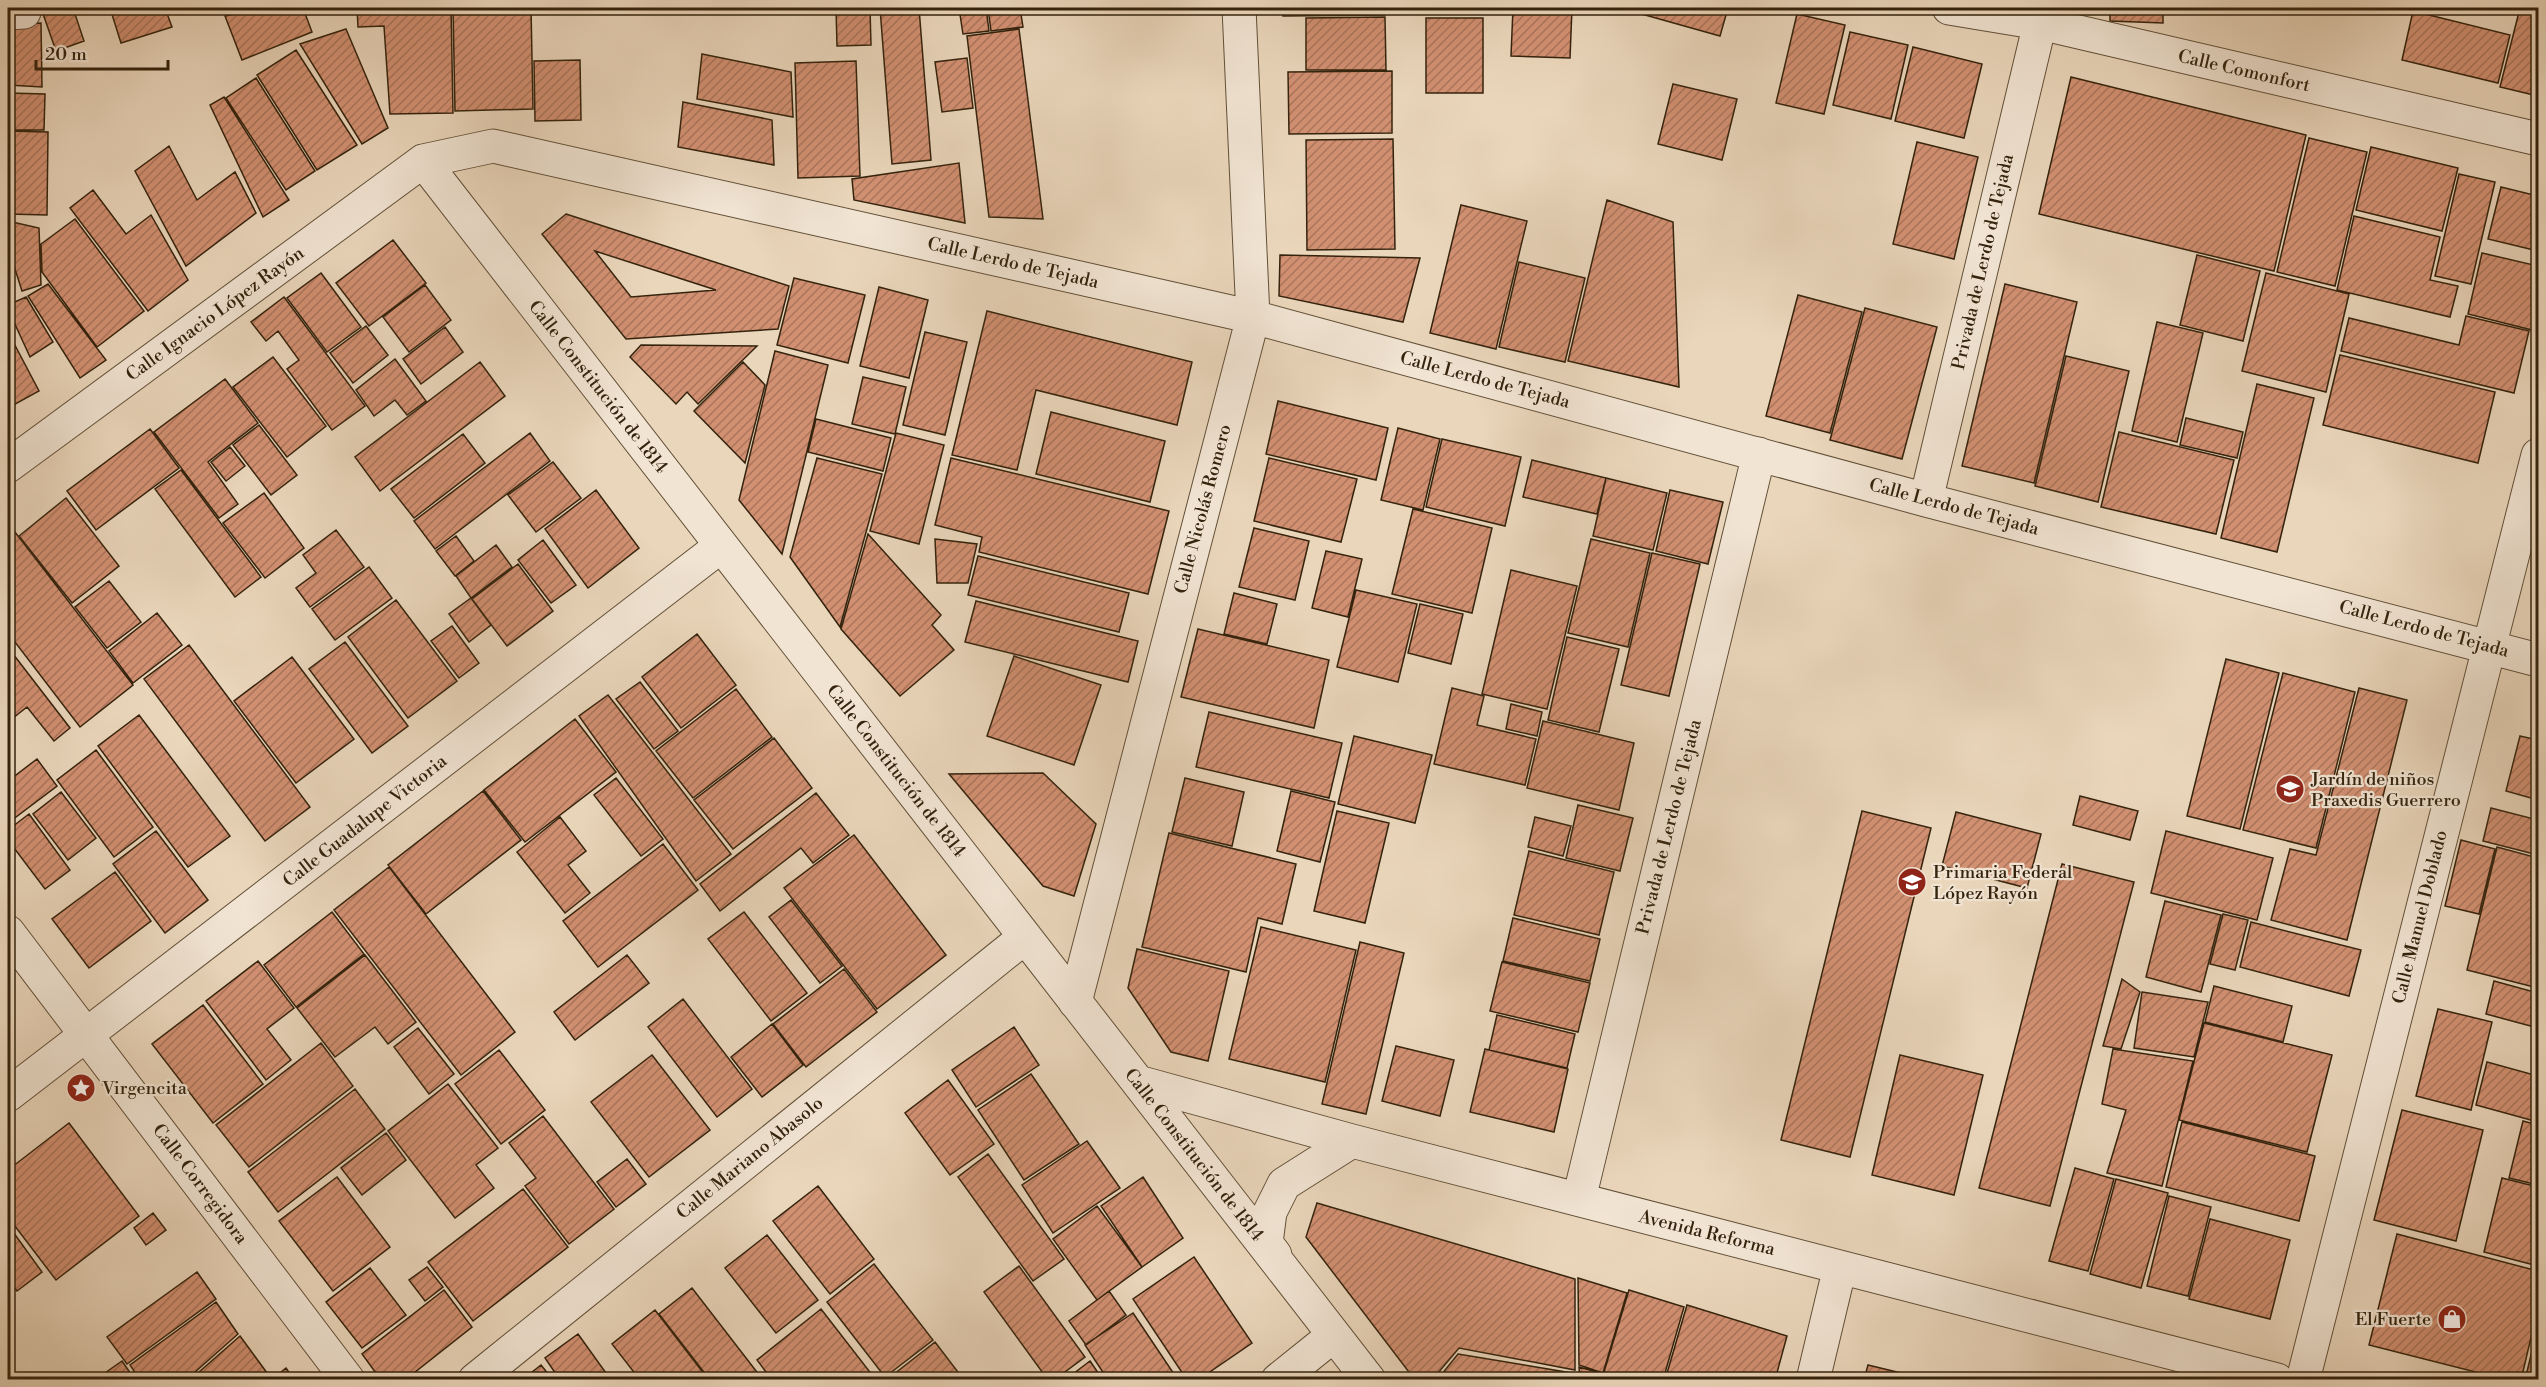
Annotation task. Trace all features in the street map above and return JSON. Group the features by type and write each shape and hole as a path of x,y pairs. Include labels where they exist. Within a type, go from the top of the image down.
{"street":[{"name":"Calle Nicolás Romero","path":"1076,1002 1253,317 1239,8"},
{"name":"Calle Comonfort","path":"1949,8 2040,23 2538,139"},
{"name":"Privada de Lerdo de Tejada","path":"1926,500 2040,23"},
{"name":"Calle Lerdo de Tejada","path":"423,162 493,146 1253,317 1926,500 2538,660"},
{"name":"Calle Ignacio López Rayón","path":"8,466 423,162"},
{"name":"Calle Constitución de 1814","path":"423,162 1369,1380"},
{"name":"Privada de Lerdo de Tejada","path":"1579,1200 1759,454"},
{"name":"Calle Manuel Doblado","path":"2303,1380 2538,455"},
{"name":"Calle Guadalupe Victoria","path":"8,1095 721,546"},
{"name":"Calle Corregidora","path":"8,933 348,1380"},
{"name":"Calle Mariano Abasolo","path":"475,1380 1025,937"},
{"name":"Avenida Reforma","path":"1138,1082 1352,1141 2277,1380"},
{"path":"1293,1282 1266,1243 1270,1212 1284,1184 1352,1141"},
{"path":"1813,1380 1840,1267"},
{"path":"1278,1380 1334,1335"}],"building":[{"path":"41,8 73,8 84,41 56,51"},
{"path":"110,8 165,8 172,27 121,43"},
{"path":"303,8 312,32 242,60 225,16 253,10"},
{"path":"357,8 451,8 453,113 390,114 384,26 358,27"},
{"path":"453,8 531,8 533,109 455,111"},
{"path":"836,8 870,8 871,45 837,46"},
{"path":"880,8 919,8 931,160 892,164"},
{"path":"959,8 986,8 989,31 963,34"},
{"path":"988,8 1020,8 1023,27 991,31"},
{"path":"1283,8 1385,8 1385,15 1283,16"},
{"path":"1513,8 1572,8 1570,58 1511,56"},
{"path":"1640,8 1728,8 1720,36 1638,13"},
{"path":"2110,8 2163,8 2163,23 2110,21"},
{"path":"2520,8 2538,8 2538,96 2500,87"},
{"path":"2413,11 2510,35 2498,83 2402,60"},
{"path":"1797,14 1845,25 1824,114 1776,103"},
{"path":"1385,17 1386,70 1306,70 1306,18"},
{"path":"1426,18 1483,18 1483,93 1426,93"},
{"path":"41,23 42,87 8,85 8,24"},
{"path":"346,29 388,128 362,144 300,44"},
{"path":"1019,29 1043,219 989,217 967,36"},
{"path":"1850,32 1908,45 1891,119 1833,105"},
{"path":"1913,47 1982,64 1964,138 1895,121"},
{"path":"296,50 357,145 317,170 257,75"},
{"path":"702,54 791,72 793,117 697,99"},
{"path":"967,58 973,108 942,112 935,62"},
{"path":"580,60 581,120 535,121 534,61"},
{"path":"856,61 860,176 798,178 795,63"},
{"path":"1392,71 1392,133 1289,134 1288,72"},
{"path":"2071,77 2306,135 2274,271 2039,214"},
{"path":"256,78 315,171 286,190 226,98"},
{"path":"1673,84 1737,99 1722,160 1658,144"},
{"path":"8,93 45,94 44,130 8,130"},
{"path":"224,97 289,200 263,217 210,105"},
{"path":"683,102 772,120 774,165 678,147"},
{"path":"8,131 48,132 47,215 8,214"},
{"path":"2309,138 2367,152 2335,286 2277,272"},
{"path":"1393,139 1395,249 1307,250 1306,140"},
{"path":"1917,142 1978,157 1954,259 1893,244"},
{"path":"169,146 197,200 235,172 256,213 186,266 135,171"},
{"path":"2371,147 2458,168 2442,231 2356,210"},
{"path":"959,163 965,223 854,200 852,179"},
{"path":"2459,174 2495,182 2471,284 2435,276"},
{"path":"2501,187 2538,196 2538,251 2488,239"},
{"path":"93,190 126,234 151,215 188,280 148,311 70,208"},
{"path":"1607,200 1673,222 1679,387 1568,361"},
{"path":"1461,205 1527,221 1496,349 1430,333"},
{"path":"566,214 789,286 778,329 626,339 542,234","holes":["595,251 716,290 631,297"]},
{"path":"2354,216 2440,237 2430,280 2458,286 2450,317 2337,290"},
{"path":"75,219 144,311 97,347 42,272 41,244"},
{"path":"8,221 39,228 41,285 22,291 8,247"},
{"path":"393,240 426,283 369,326 336,283"},
{"path":"2482,253 2538,266 2536,331 2468,314"},
{"path":"1280,255 1420,258 1403,322 1279,296"},
{"path":"2197,255 2260,271 2243,341 2180,325"},
{"path":"1519,262 1585,278 1565,362 1499,347"},
{"path":"321,273 361,327 327,352 287,298"},
{"path":"2266,273 2349,294 2326,392 2242,371"},
{"path":"794,278 865,295 848,363 777,345"},
{"path":"48,284 106,360 80,378 28,296"},
{"path":"2005,284 2077,302 2034,483 1962,466"},
{"path":"425,285 451,320 409,352 383,317"},
{"path":"879,287 928,300 909,378 860,366"},
{"path":"1798,295 1862,312 1830,433 1766,416"},
{"path":"26,297 53,342 30,357 8,309 8,305"},
{"path":"284,297 365,406 332,430 287,369 299,360 278,331 266,341 251,322"},
{"path":"1865,308 1937,327 1902,459 1830,440"},
{"path":"987,311 1192,362 1177,425 1036,390 1017,470 952,455"},
{"path":"2466,316 2529,331 2514,393 2341,351 2349,318 2459,345"},
{"path":"2157,322 2203,333 2177,442 2132,431"},
{"path":"366,326 388,355 353,383 330,353"},
{"path":"445,327 463,352 421,384 403,359"},
{"path":"8,332 39,391 8,408"},
{"path":"925,332 967,342 945,435 903,425"},
{"path":"641,345 757,346 698,404 687,392 676,404 630,357"},
{"path":"775,351 828,365 782,554 739,500"},
{"path":"2340,355 2495,392 2478,463 2323,425"},
{"path":"2066,356 2129,371 2098,502 2035,486"},
{"path":"273,357 326,426 287,457 233,387"},
{"path":"395,359 426,401 407,415 395,400 374,416 356,390"},
{"path":"480,362 505,396 380,491 355,457"},
{"path":"743,362 765,385 745,463 694,411"},
{"path":"863,377 906,387 895,434 852,424"},
{"path":"225,379 258,423 208,462 238,504 219,518 154,432"},
{"path":"2257,384 2314,398 2277,552 2221,538"},
{"path":"1278,401 1388,428 1376,480 1266,454"},
{"path":"1051,412 1165,441 1150,502 1036,474"},
{"path":"2186,418 2243,432 2237,458 2180,445"},
{"path":"816,419 891,438 883,471 808,452"},
{"path":"259,425 297,475 271,495 233,445"},
{"path":"1398,428 1440,439 1423,510 1381,500"},
{"path":"150,429 179,468 96,530 67,491"},
{"path":"2119,432 2234,460 2216,534 2101,507"},
{"path":"530,433 550,461 435,549 414,521"},
{"path":"896,433 944,445 919,544 870,531"},
{"path":"463,434 485,463 414,518 391,489"},
{"path":"1442,439 1521,457 1505,526 1426,507"},
{"path":"230,447 245,466 226,481 211,462"},
{"path":"817,458 882,474 840,627 790,557"},
{"path":"951,458 1169,511 1148,594 979,552 982,537 935,525"},
{"path":"1269,458 1357,479 1341,542 1254,521"},
{"path":"1532,460 1606,478 1597,514 1523,497"},
{"path":"553,462 581,498 536,532 508,495"},
{"path":"181,470 261,577 235,597 155,489"},
{"path":"1606,478 1667,493 1653,550 1593,536"},
{"path":"596,490 639,548 588,588 545,529"},
{"path":"1670,490 1723,502 1708,564 1656,551"},
{"path":"264,493 304,548 265,578 223,523"},
{"path":"66,498 119,566 72,603 19,536"},
{"path":"1413,509 1492,528 1472,613 1392,594"},
{"path":"8,523 133,685 80,727 15,642 8,648"},
{"path":"1254,528 1309,541 1295,600 1239,587"},
{"path":"336,530 364,567 310,607 296,588 316,573 303,555"},
{"path":"868,534 941,615 932,625 954,650 900,696 841,629"},
{"path":"456,536 474,561 455,576 436,551"},
{"path":"935,539 977,544 968,583 937,583"},
{"path":"1591,539 1650,553 1628,647 1568,633"},
{"path":"543,540 576,585 551,603 518,560"},
{"path":"496,545 512,567 471,598 456,576"},
{"path":"1326,551 1362,559 1348,617 1312,608"},
{"path":"1652,553 1700,564 1669,696 1621,685"},
{"path":"978,556 1129,593 1119,632 968,595"},
{"path":"518,564 553,611 507,646 472,599"},
{"path":"369,567 392,598 335,640 312,609"},
{"path":"1511,570 1577,586 1547,709 1482,694"},
{"path":"109,581 141,622 107,648 75,607"},
{"path":"1356,590 1417,604 1398,682 1337,667"},
{"path":"1234,593 1277,604 1267,644 1224,634"},
{"path":"471,598 491,625 469,642 449,614"},
{"path":"396,600 457,681 408,718 348,637"},
{"path":"976,601 1138,641 1128,682 965,642"},
{"path":"1420,604 1463,614 1451,664 1408,653"},
{"path":"157,613 182,645 133,683 109,651"},
{"path":"452,626 479,663 459,678 431,641"},
{"path":"1198,629 1329,660 1314,728 1181,697"},
{"path":"697,634 736,685 681,728 642,677"},
{"path":"1567,637 1619,649 1599,732 1548,720"},
{"path":"345,642 408,726 372,753 309,669"},
{"path":"189,645 310,807 265,841 144,679"},
{"path":"10,650 70,728 54,741 27,707 8,722 8,652"},
{"path":"1014,656 1101,685 1074,765 987,736"},
{"path":"292,657 354,739 296,783 234,701"},
{"path":"2226,659 2279,673 2240,829 2187,816"},
{"path":"2283,673 2355,692 2316,848 2243,830"},
{"path":"640,682 678,731 654,749 616,699"},
{"path":"1452,688 1484,696 1477,725 1536,739 1525,785 1434,764"},
{"path":"2359,688 2407,700 2347,940 2271,920 2290,849 2316,855"},
{"path":"736,689 772,737 693,798 656,751"},
{"path":"608,695 731,854 696,881 579,716"},
{"path":"1511,704 1542,712 1537,736 1506,729"},
{"path":"1209,712 1342,743 1329,798 1196,767"},
{"path":"139,715 230,836 188,867 98,746"},
{"path":"575,719 616,772 525,842 484,790"},
{"path":"1543,721 1634,743 1619,810 1527,788"},
{"path":"1354,736 1432,755 1415,823 1338,804"},
{"path":"2520,736 2538,740 2538,800 2506,791"},
{"path":"774,738 812,788 733,849 694,800"},
{"path":"96,750 153,827 114,857 57,780"},
{"path":"37,759 57,786 8,823 8,781"},
{"path":"1043,773 1096,824 1074,896 1043,886 949,774"},
{"path":"616,778 663,839 641,856 594,795"},
{"path":"1185,778 1244,792 1232,846 1172,832"},
{"path":"483,791 521,840 426,914 388,865"},
{"path":"1291,791 1335,802 1320,862 1277,851"},
{"path":"61,792 96,838 68,860 33,814"},
{"path":"816,793 849,835 813,863 801,848 720,911 700,884"},
{"path":"2080,796 2138,811 2130,840 2073,825"},
{"path":"1578,805 1633,818 1620,871 1566,858"},
{"path":"2491,808 2538,820 2538,855 2483,841"},
{"path":"1337,811 1389,823 1365,923 1314,911"},
{"path":"1862,811 1931,828 1850,1157 1781,1140"},
{"path":"1956,812 2041,834 2027,888 1942,866"},
{"path":"29,814 70,870 45,889 8,840 8,830"},
{"path":"560,817 586,851 568,865 590,893 565,913 517,852"},
{"path":"1535,817 1571,826 1563,856 1528,847"},
{"path":"156,831 208,900 165,933 113,864"},
{"path":"2166,831 2273,858 2257,920 2151,893"},
{"path":"1169,833 1296,864 1282,924 1258,918 1246,972 1142,947"},
{"path":"854,835 946,955 877,1009 784,888"},
{"path":"2461,840 2495,849 2479,914 2445,906"},
{"path":"663,844 698,890 598,967 563,921"},
{"path":"2497,847 2538,858 2538,988 2467,970"},
{"path":"1529,851 1614,872 1599,935 1514,915"},
{"path":"2062,864 2134,882 2050,1206 1979,1188"},
{"path":"389,867 515,1032 461,1075 334,910"},
{"path":"115,872 151,921 89,968 52,919"},
{"path":"791,900 842,966 820,983 769,917"},
{"path":"2165,901 2221,915 2201,992 2146,977"},
{"path":"332,912 364,954 296,1007 264,965"},
{"path":"744,912 807,993 771,1021 708,939"},
{"path":"2223,914 2248,920 2235,970 2210,964"},
{"path":"1513,918 1600,939 1590,981 1503,961"},
{"path":"2251,922 2361,950 2349,996 2240,967"},
{"path":"1261,927 1356,950 1325,1082 1229,1059"},
{"path":"1360,942 1404,953 1366,1114 1322,1104"},
{"path":"1137,949 1229,971 1208,1061 1171,1052 1128,988"},
{"path":"365,955 416,1022 388,1044 375,1027 335,1057 297,1008"},
{"path":"627,955 649,983 575,1040 554,1012"},
{"path":"258,961 294,1008 267,1029 291,1060 266,1080 206,1001"},
{"path":"1502,962 1590,983 1578,1032 1490,1011"},
{"path":"844,969 877,1012 806,1067 773,1024"},
{"path":"2122,979 2140,992 2121,1049 2103,1046"},
{"path":"2494,981 2538,993 2538,1028 2486,1014"},
{"path":"2214,986 2292,1006 2283,1042 2205,1022"},
{"path":"2142,992 2208,1002 2194,1057 2134,1048"},
{"path":"683,999 752,1089 717,1117 648,1027"},
{"path":"203,1005 263,1084 213,1123 152,1044"},
{"path":"2438,1009 2492,1022 2471,1110 2416,1096"},
{"path":"1497,1015 1575,1034 1567,1068 1489,1050"},
{"path":"2204,1023 2332,1055 2307,1152 2179,1120"},
{"path":"772,1024 803,1065 762,1097 731,1057"},
{"path":"1014,1027 1039,1065 976,1107 952,1070"},
{"path":"418,1028 454,1074 429,1094 394,1047"},
{"path":"321,1043 353,1086 249,1167 216,1125"},
{"path":"1396,1046 1454,1060 1440,1116 1382,1101"},
{"path":"1485,1049 1568,1069 1554,1132 1470,1112"},
{"path":"2113,1049 2193,1061 2162,1186 2107,1173 2126,1110 2102,1104"},
{"path":"499,1050 545,1110 501,1144 455,1084"},
{"path":"652,1055 710,1130 649,1177 591,1102"},
{"path":"1900,1055 1983,1075 1954,1195 1872,1175"},
{"path":"2487,1062 2538,1076 2538,1122 2476,1105"},
{"path":"1031,1074 1079,1144 1024,1180 978,1110"},
{"path":"948,1080 994,1144 950,1175 905,1113"},
{"path":"448,1084 498,1148 476,1165 494,1188 455,1218 388,1131"},
{"path":"355,1089 385,1129 278,1212 248,1172"},
{"path":"2402,1110 2483,1130 2456,1241 2374,1220"},
{"path":"543,1116 614,1209 569,1244 525,1186 536,1178 509,1143"},
{"path":"2523,1121 2538,1125 2538,1185 2509,1178"},
{"path":"2182,1122 2315,1156 2299,1221 2166,1187"},
{"path":"69,1123 139,1216 56,1280 8,1217 8,1170"},
{"path":"386,1133 406,1160 362,1195 341,1168"},
{"path":"1087,1141 1120,1188 1053,1233 1022,1185"},
{"path":"988,1154 1064,1259 1033,1281 958,1177"},
{"path":"627,1159 646,1184 616,1207 597,1182"},
{"path":"2075,1168 2114,1179 2088,1271 2049,1261"},
{"path":"337,1177 390,1247 333,1291 279,1221"},
{"path":"1143,1177 1183,1238 1142,1267 1101,1206"},
{"path":"2502,1178 2538,1187 2538,1266 2484,1252"},
{"path":"2116,1179 2168,1193 2141,1288 2090,1274"},
{"path":"818,1186 874,1259 830,1294 773,1221"},
{"path":"523,1189 568,1247 473,1321 428,1262"},
{"path":"2169,1196 2211,1207 2188,1296 2147,1286"},
{"path":"1317,1203 1575,1279 1575,1370 1459,1348 1432,1380 1415,1380 1306,1237"},
{"path":"1097,1206 1142,1267 1097,1300 1053,1239"},
{"path":"153,1213 166,1230 146,1245 134,1228"},
{"path":"2210,1219 2290,1240 2270,1319 2189,1299"},
{"path":"8,1225 42,1272 17,1291 8,1279"},
{"path":"2397,1234 2538,1271 2538,1308 2521,1380 2507,1380 2369,1345"},
{"path":"767,1235 818,1300 776,1333 725,1268"},
{"path":"1194,1257 1252,1343 1198,1380 1187,1380 1133,1299"},
{"path":"874,1264 933,1340 885,1377 827,1302"},
{"path":"1019,1266 1085,1357 1054,1380 1048,1380 984,1292"},
{"path":"427,1267 443,1287 425,1301 409,1280"},
{"path":"370,1268 406,1315 362,1348 326,1302"},
{"path":"197,1272 216,1299 127,1364 107,1337"},
{"path":"1578,1278 1627,1293 1603,1373 1579,1365"},
{"path":"692,1288 763,1380 710,1380 659,1314"},
{"path":"444,1290 472,1327 405,1380 381,1380 362,1354"},
{"path":"1629,1290 1684,1307 1663,1380 1630,1380 1604,1372"},
{"path":"1109,1291 1126,1315 1086,1345 1069,1321"},
{"path":"216,1302 238,1334 186,1380 140,1380 130,1365"},
{"path":"1687,1305 1787,1336 1775,1380 1665,1380"},
{"path":"821,1309 876,1380 772,1380 757,1360"},
{"path":"655,1310 707,1380 640,1380 612,1344"},
{"path":"1133,1313 1178,1380 1108,1380 1085,1345"},
{"path":"2538,1326 2538,1380 2525,1380"},
{"path":"578,1334 611,1380 560,1380 545,1358"},
{"path":"240,1336 270,1377 267,1380 190,1380"},
{"path":"935,1342 964,1380 890,1380 889,1378"},
{"path":"1458,1354 1578,1374 1579,1380 1437,1380"},
{"path":"122,1361 135,1380 95,1380"},
{"path":"1090,1361 1103,1380 1065,1380"},
{"path":"541,1365 553,1380 522,1380"},
{"path":"1868,1365 1930,1380 1864,1380"},
{"path":"1579,1367 1622,1379 1580,1380"},
{"path":"286,1368 294,1380 271,1380"}],"place":[{"name":"Jardín de niños Praxedis Guerrero","path":"2290,789"},
{"name":"Primaria Federal López Rayón","path":"1912,882"},
{"name":"Virgencita","path":"81,1088"},
{"name":"El Fuerte","path":"2452,1319"}]}
